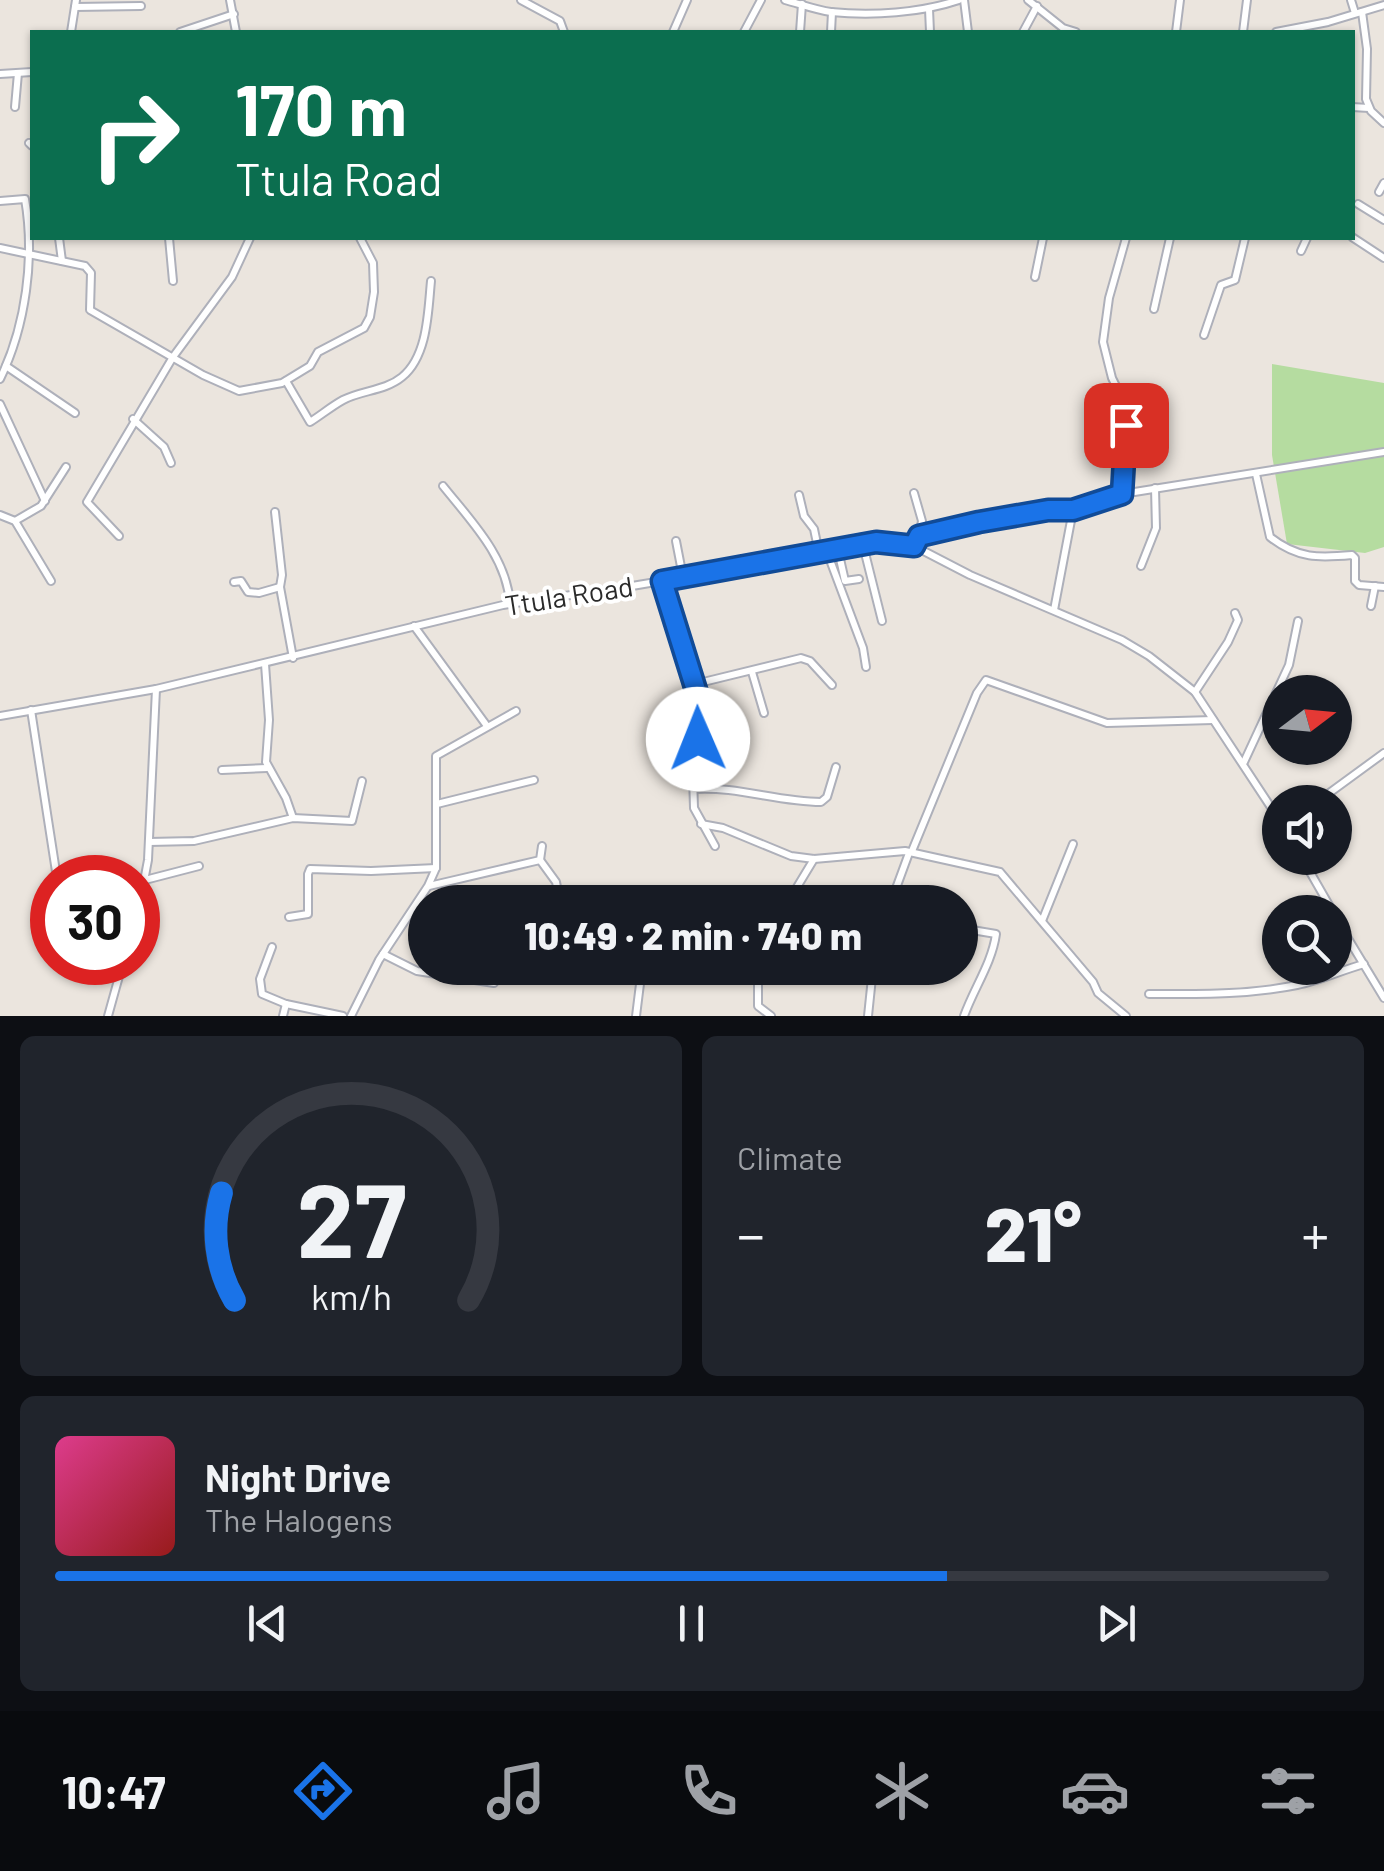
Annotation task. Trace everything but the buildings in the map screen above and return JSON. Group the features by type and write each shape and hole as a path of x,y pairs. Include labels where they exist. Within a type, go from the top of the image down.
{"street":[{"path":"230,0 236,30"},
{"path":"521,0 560,21 563,30"},
{"path":"674,30 687,0"},
{"path":"745,30 761,0"},
{"path":"784,0 832,12 926,9 961,0 968,30"},
{"path":"922,0 930,30"},
{"path":"1028,0 1062,30"},
{"path":"1176,30 1180,0"},
{"path":"1244,30 1247,0"},
{"path":"1351,0 1359,12 1369,108"},
{"path":"71,30 76,3 141,6"},
{"path":"800,30 802,4"},
{"path":"1284,30 1384,4"},
{"path":"1024,30 1036,6"},
{"path":"831,30 832,12"},
{"path":"186,30 234,14"},
{"path":"0,74 30,72"},
{"path":"15,106 18,73"},
{"path":"1355,107 1369,108 1384,122"},
{"path":"1379,192 1384,184"},
{"path":"0,202 25,199 28,255 20,320 0,379"},
{"path":"1358,204 1384,220"},
{"path":"1355,239 1384,258"},
{"path":"60,240 62,261"},
{"path":"168,240 174,281"},
{"path":"118,536 87,502 173,357 222,293 249,240"},
{"path":"0,248 89,268 90,310 239,391 286,381 310,366 318,352 364,328 374,292 372,263 361,240"},
{"path":"1035,277 1043,240"},
{"path":"1122,494 1126,406 1112,378 1103,342 1109,298 1125,240"},
{"path":"1154,309 1170,240"},
{"path":"1204,335 1221,285 1235,280 1244,240"},
{"path":"1301,251 1306,240"},
{"path":"286,381 310,422 344,399 384,387 403,376 415,360 425,333 431,281"},
{"path":"6,366 75,413"},
{"path":"0,404 44,500"},
{"path":"134,419 164,447 170,463"},
{"path":"919,536 1048,510 1073,510 1155,488 1384,452"},
{"path":"15,521 41,506 66,467"},
{"path":"1256,474 1270,538 1305,557 1352,555 1354,581 1384,588"},
{"path":"443,486 487,540 509,584 510,604"},
{"path":"1142,566 1156,528 1155,488"},
{"path":"914,493 922,521 914,546"},
{"path":"799,496 804,516 814,529 863,648 866,667"},
{"path":"1054,610 1073,510"},
{"path":"275,512 280,588 292,658"},
{"path":"0,515 15,521 51,581"},
{"path":"676,541 683,578"},
{"name":"Ttula Road","path":"0,716 156,689 510,604 893,542 914,546 1134,647 1195,692 1262,792"},
{"path":"863,545 882,621"},
{"path":"838,550 845,581 859,579"},
{"path":"234,582 242,581 248,592 255,594 280,588"},
{"path":"662,581 696,684 702,717 694,789 696,815 715,846"},
{"path":"1372,606 1374,586"},
{"path":"1195,692 1228,642 1238,620 1236,613"},
{"path":"1244,763 1288,665 1298,620"},
{"path":"414,626 487,726"},
{"path":"696,684 801,658 810,661 832,685"},
{"path":"265,664 269,708 267,768 286,798 293,818"},
{"path":"752,672 764,713"},
{"path":"898,885 977,693 986,680 1107,723 1214,720"},
{"path":"148,855 156,689"},
{"path":"31,710 53,855"},
{"path":"428,885 436,868 436,756 516,711"},
{"path":"1340,785 1384,753"},
{"path":"694,789 821,802 827,797 836,766"},
{"path":"222,770 267,768"},
{"path":"437,804 534,780"},
{"path":"149,842 194,841 293,818 352,821 362,781"},
{"path":"701,824 728,830 791,856 814,859 904,851 1000,872 1098,992 1126,1016"},
{"path":"1042,921 1073,844"},
{"path":"542,846 540,860 557,885"},
{"path":"798,885 814,859"},
{"path":"432,885 540,860"},
{"path":"160,876 199,866"},
{"path":"289,917 308,914 310,869 436,868"},
{"path":"351,1016 408,916"},
{"path":"978,931 996,934 994,951 978,979"},
{"path":"1352,944 1384,998"},
{"path":"272,947 260,980 262,994 286,1004 343,1016"},
{"path":"383,954 408,966"},
{"path":"1149,994 1226,994 1286,987 1364,964"},
{"path":"108,1016 117,985"},
{"path":"636,1016 640,985"},
{"path":"758,985 758,1006 771,1016"},
{"path":"868,1016 871,985"},
{"path":"964,1016 975,985"},
{"path":"283,1016 286,1004"}],"green space":[{"path":"1272,364 1384,383 1384,547 1365,553 1287,544 1272,455"}],"route":[{"path":"698,739 702,717 696,684 662,581 876,542 914,546 919,536 1048,510 1073,510 1122,494 1126,425"}]}
